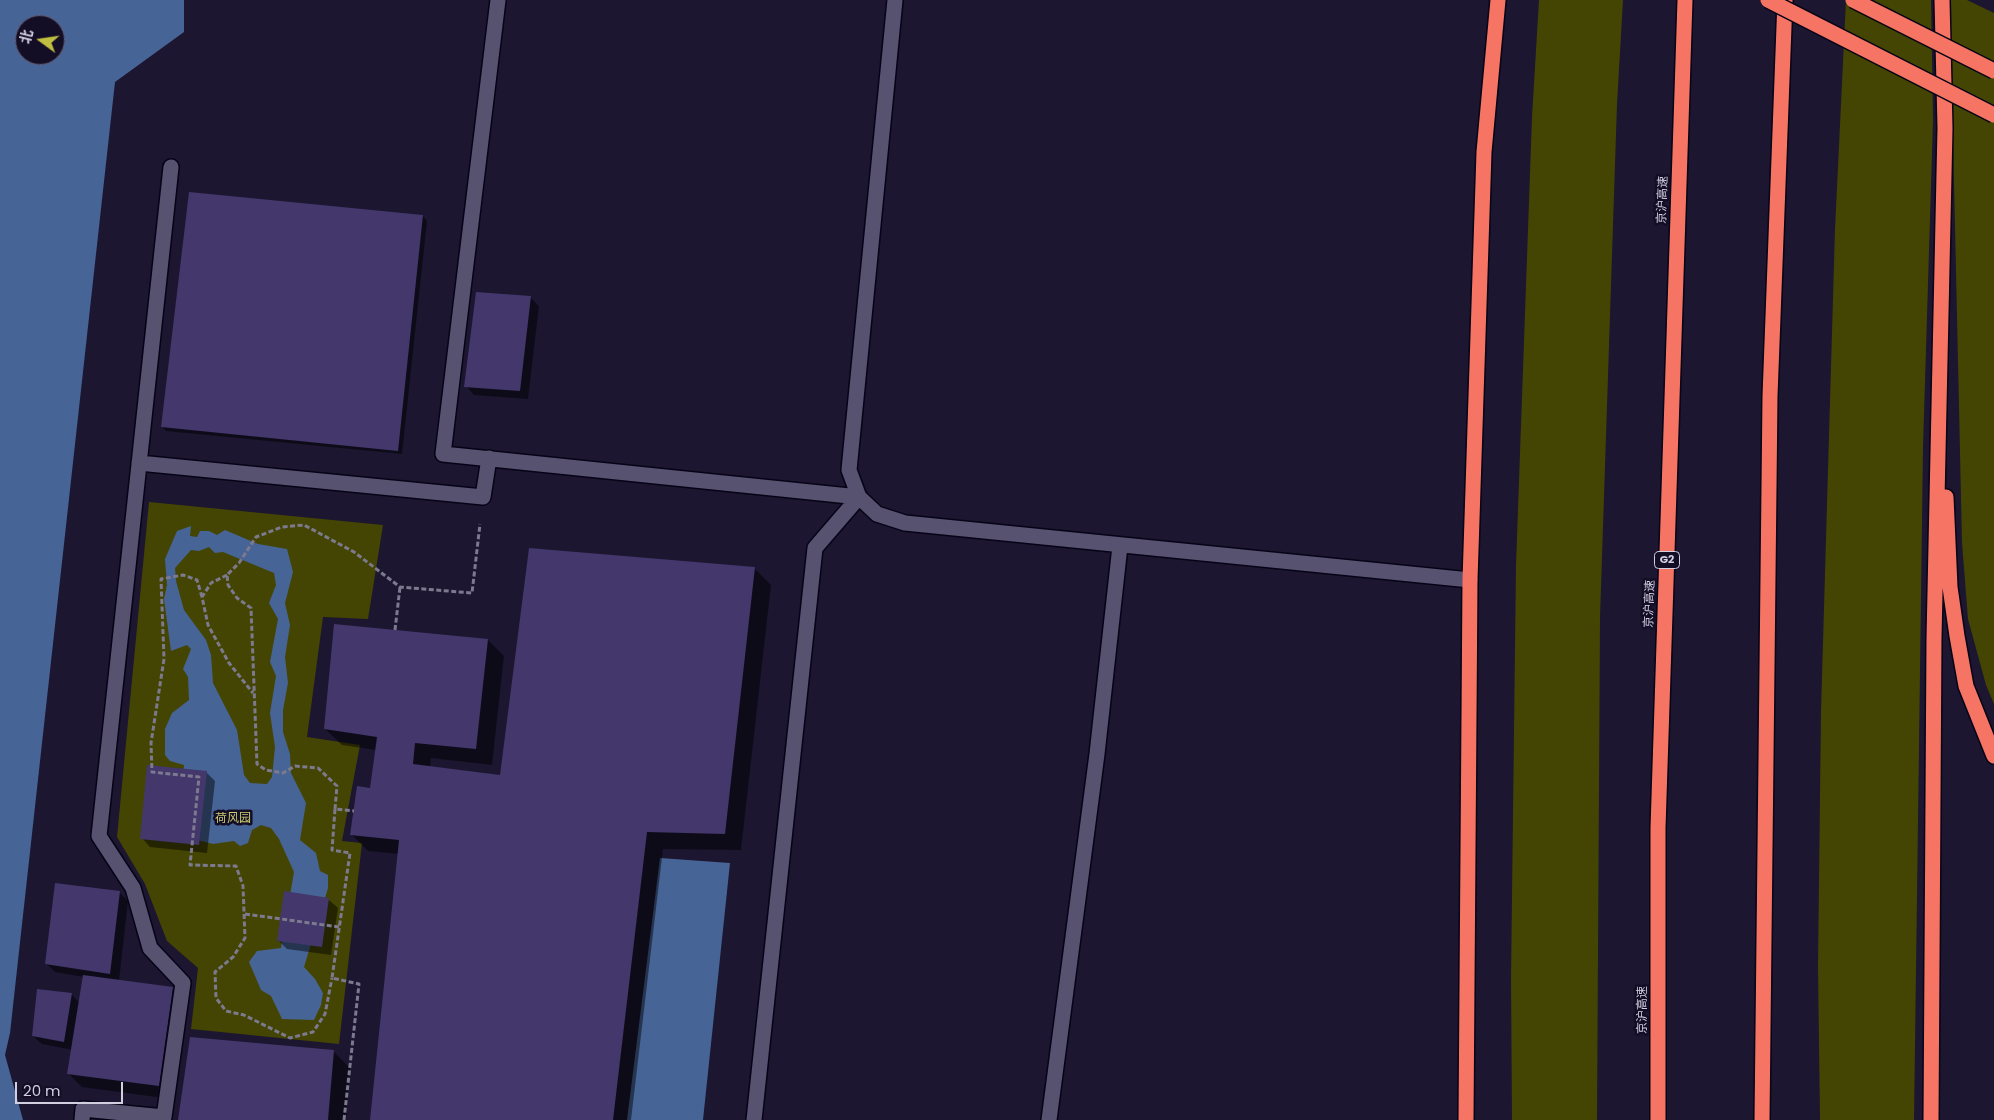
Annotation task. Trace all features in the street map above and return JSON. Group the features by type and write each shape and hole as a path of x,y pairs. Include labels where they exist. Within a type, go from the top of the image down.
{"highway":[{"path":"1466,1120 1470,580 1484,152 1498,0"},
{"name":"京沪高速","path":"1658,1120 1658,828 1685,0"},
{"path":"1768,0 1994,115"},
{"path":"1762,1120 1770,396 1785,0"},
{"path":"1853,0 1994,71"},
{"path":"1931,1120 1933,648 1945,128 1942,0"},
{"path":"1940,343 1950,588 1966,686 1994,756"}],"street":[{"path":"498,0 443,454 859,496"},
{"path":"895,0 849,470 859,496 877,514 905,523 1470,580"},
{"path":"82,1120 83,1109 164,1117 183,983 150,948 133,888 99,836 171,167"},
{"path":"139,463 483,497 489,458"},
{"path":"754,1120 815,548 859,496"},
{"path":"1049,1120 1096,754 1120,546"}],"path":[{"path":"202,597 211,583 227,575 239,563 256,537 282,527 304,525 354,552 400,587 472,593 483,497"},
{"path":"227,575 228,585 237,598 251,608 257,764 266,770 283,773 295,766 318,768 337,786 332,850 350,853 325,1014 313,1032 290,1038 244,1014 226,1010 216,998 215,972 233,957 245,938 242,886 236,866 190,865 198,777 152,772 151,742 164,659 161,579 183,575 197,580 208,625 229,663 254,693"},
{"path":"395,630 400,587"},
{"path":"335,809 354,811"},
{"path":"245,914 339,927"},
{"path":"332,978 358,984 344,1120"}],"green space":[{"path":"1539,0 1623,0 1617,104 1600,617 1597,1120 1512,1120 1511,979 1516,565 1532,117"},
{"path":"1846,0 1931,0 1933,120 1923,447 1914,1120 1820,1120 1818,967 1821,711 1835,229"},
{"path":"1950,0 1967,0 1994,13 1994,704 1986,685 1968,619 1962,543"},
{"name":"荷风园","path":"149,502 383,525 368,619 323,617 307,737 360,745 342,841 362,843 339,1044 191,1029 198,968 167,941 145,884 117,837"}],"water":[{"path":"0,0 184,0 184,32 115,82 10,1033 5,1055 23,1120 0,1120"},
{"path":"191,526 190,536 197,537 200,531 209,531 217,535 225,530 258,544 287,549 293,572 285,603 290,625 285,657 288,683 283,710 283,732 290,754 291,773 306,803 300,840 316,853 320,871 328,875 328,888 304,967 315,979 323,993 321,1005 314,1020 282,1019 271,996 261,990 249,962 257,951 281,948 294,872 279,839 271,828 261,825 252,830 248,843 240,846 234,841 213,844 177,835 184,765 170,761 165,755 165,729 172,713 189,700 188,677 183,669 191,649 187,645 171,651 164,599 167,585 165,559 177,531","holes":["209,547 215,553 223,552 274,573 276,585 269,603 278,619 270,662 276,676 270,713 275,747 272,777 267,784 250,783 244,775 237,730 213,683 211,655 206,640 184,610 176,581 175,568 191,550 199,551"]},
{"path":"660,858 730,863 703,1120 627,1120"}],"building":[{"path":"189,192 423,215 398,451 161,427"},
{"path":"476,292 531,296 520,391 464,387"},
{"path":"529,548 755,567 725,834 647,832 613,1120 370,1120 399,840 350,835 357,786 370,788 377,737 324,729 334,624 488,639 476,749 415,743 413,764 500,775"},
{"path":"147,765 207,771 199,845 140,839"},
{"path":"55,883 120,891 110,974 45,964"},
{"path":"284,891 329,898 322,947 277,941"},
{"path":"83,975 173,987 159,1086 67,1074"},
{"path":"37,989 72,993 64,1042 32,1036"},
{"path":"190,1037 334,1050 328,1120 178,1120"}]}
